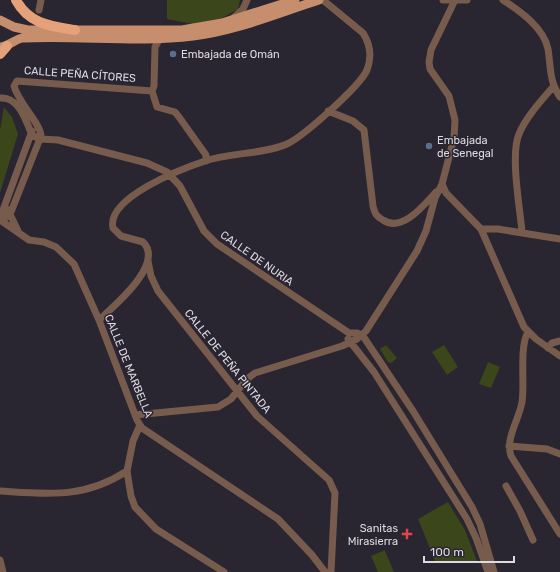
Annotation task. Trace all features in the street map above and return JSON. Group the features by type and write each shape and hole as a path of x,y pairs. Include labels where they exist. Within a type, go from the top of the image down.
{"highway":[{"path":"16,0 26,15 36,21 75,30"}],"main road":[{"path":"4,47 22,38 28,37 160,38 193,36 218,32 319,0"},
{"path":"0,20 21,29 182,30 229,21 290,1"},
{"path":"4,47 12,32 10,25"}],"street":[{"path":"39,10 41,0"},
{"path":"229,21 240,12 247,0"},
{"path":"171,176 206,161 263,151 289,143 312,126 362,78 369,63 370,49 364,33 323,0"},
{"path":"443,0 467,0"},
{"path":"135,415 218,407 231,399 247,379 255,373 350,343 362,335 372,324 417,251 433,210 438,191 442,184 454,138 455,120 448,96 430,69 429,62 432,50 455,1"},
{"path":"506,1 535,26 541,34 548,48 553,87 560,97"},
{"path":"160,38 156,47 154,86 152,91 157,108 175,112 206,155 206,161"},
{"name":"CALLE PEÑA CÍTORES","path":"40,130 18,96 14,86 17,81 152,91"},
{"path":"522,232 515,150 522,126 553,87"},
{"path":"0,98 8,98 16,105 31,133 40,140"},
{"path":"328,111 354,121 364,130 373,206 375,214 379,218 391,224 403,222 438,191"},
{"path":"1,221 2,210 31,133 34,130 40,130 58,140"},
{"path":"1,221 11,212 33,151 40,140 40,130"},
{"name":"CALLE DE NURIA","path":"40,140 58,140 147,163 171,176 180,186 204,231 217,244 349,333 357,333 362,335"},
{"name":"CALLE DE PEÑA PINTADA","path":"171,176 131,196 120,207 112,220 113,228 117,234 140,240 146,246 151,276 158,291 237,393 265,424 329,480 334,487 336,494 331,572"},
{"path":"442,184 446,193 481,229 521,320 528,332 560,356"},
{"path":"433,210 446,193"},
{"path":"2,210 11,212"},
{"path":"11,212 16,228 22,236"},
{"name":"CALLE DE MARBELLA","path":"1,221 29,240 50,244 68,257 80,273 135,415 140,425 146,432 278,519 312,555 325,572"},
{"path":"481,229 498,229 560,238"},
{"path":"99,320 138,282 148,259"},
{"path":"528,332 525,342 522,403 509,446 511,456 560,534"},
{"path":"349,333 348,337 350,343 364,357 457,502 476,538 488,572"},
{"path":"362,335 387,370 465,497 480,524 494,572"},
{"path":"548,348 552,343 560,341"},
{"path":"364,357 369,351 374,350"},
{"path":"376,375 382,374 387,370"},
{"path":"140,425 133,441 127,471 131,496 135,507 156,529 224,572"},
{"path":"509,446 547,449 560,454"},
{"path":"0,491 51,495 69,494 102,484 127,471"},
{"path":"451,492 458,486"},
{"path":"506,486 520,511 533,540"},
{"path":"457,502 465,497"},
{"path":"0,560 3,572"}],"green space":[{"path":"167,0 240,0 238,9 222,18 193,24 167,19"},
{"path":"4,107 12,117 18,134 0,193 0,130"},
{"path":"386,345 397,358 391,363 388,362 380,349"},
{"path":"444,345 458,367 447,375 432,352"},
{"path":"488,362 500,367 491,388 479,384"},
{"path":"448,502 465,530 477,561 436,563 418,519"},
{"path":"385,550 394,572 378,572 371,556"}],"place":[{"name":"Embajada de Omán","path":"173,54"},
{"name":"Embajada de Senegal","path":"429,146"},
{"name":"Sanitas Mirasierra","path":"407,534"}]}
